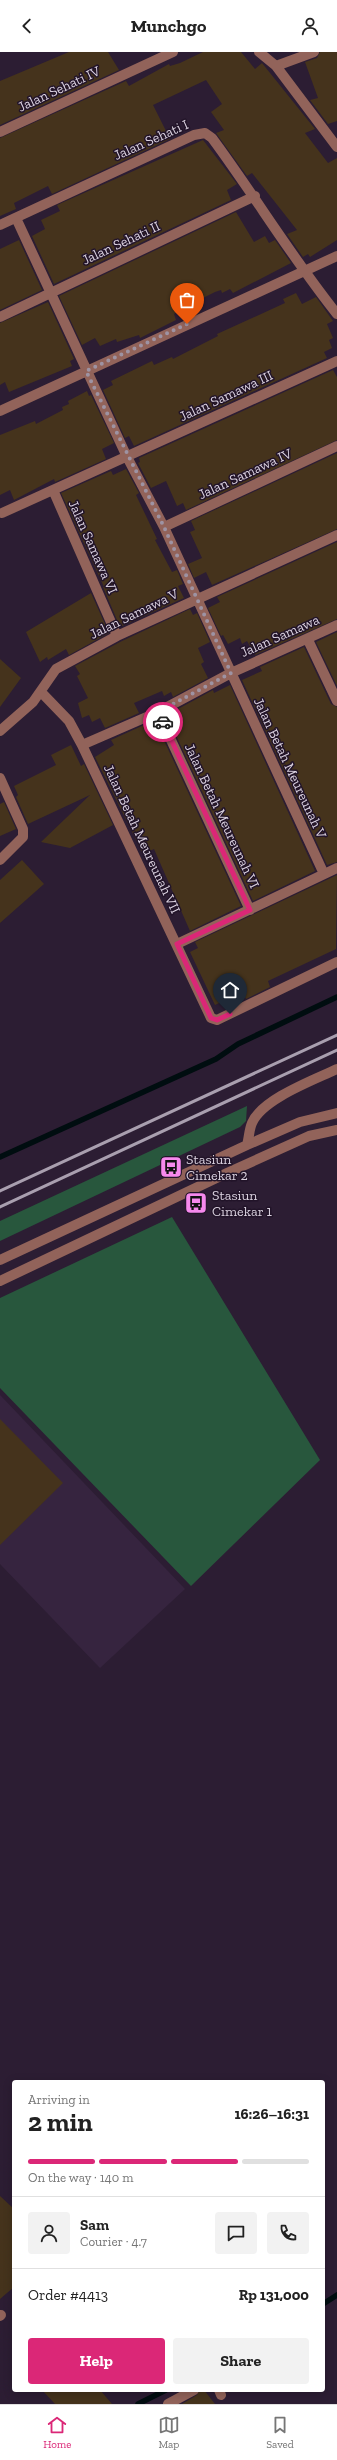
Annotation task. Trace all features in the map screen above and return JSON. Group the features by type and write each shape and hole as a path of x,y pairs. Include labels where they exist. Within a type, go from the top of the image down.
{"street":[{"name":"Jalan Sehati IV","path":"0,132 173,52"},
{"path":"259,52 276,66 333,135 337,147"},
{"path":"276,66 314,52"},
{"name":"Jalan Sehati I","path":"0,225 194,135 205,133 212,138 255,196 302,270 337,314"},
{"name":"Jalan Sehati II","path":"0,317 255,196"},
{"name":"Jalan Betah Meureunah V","path":"16,218 127,457 164,527 324,874"},
{"path":"0,411 302,270 337,256"},
{"name":"Jalan Samawa III","path":"127,457 337,361"},
{"name":"Jalan Samawa IV","path":"164,527 337,446"},
{"name":"Jalan Samawa VI","path":"118,636 48,492 127,457"},
{"path":"2,513 48,492"},
{"name":"Jalan Samawa V","path":"41,692 56,669 118,636 337,535"},
{"name":"Jalan Samawa","path":"82,745 158,712 231,673 308,640 337,625"},
{"path":"308,640 337,701"},
{"path":"0,731 41,692"},
{"name":"Jalan Betah Meureunah VII","path":"41,692 69,721 82,745 211,1018 217,1020 337,962"},
{"name":"Jalan Betah Meureunah VI","path":"158,712 250,910"},
{"path":"0,778 23,828 24,837 0,860"},
{"path":"177,944 337,868"},
{"path":"247,1145 252,1123 262,1110 291,1091 337,1069"},
{"path":"0,1260 247,1145 300,1122 337,1113"},
{"path":"0,1281 309,1136 337,1130"},
{"path":"168,2404 190,2392"}],"shaded area":[{"path":"0,1395 185,1589 100,1668 0,1564"}],"green space":[{"path":"247,1106 246,1121 240,1127 0,1241 0,1221"},
{"path":"172,1217 320,1460 191,1586 0,1388 0,1298"}],"building":[{"path":"69,52 108,52 119,70 0,125 0,81"},
{"path":"203,52 241,52 255,69 262,63 315,129 305,133 328,163 337,158 337,240 310,257 308,254 303,257 287,234 297,230 252,173 247,176 216,133 224,130 211,112 222,104 206,80 153,105 170,139 52,194 48,186 14,203 16,209 0,216 0,138 126,81 129,86 169,64 170,66 180,63"},
{"path":"320,52 337,52 337,121 328,124 310,100 318,98 305,62 317,58"},
{"path":"203,140 237,184 227,190 231,200 54,284 32,236 45,229 41,220 60,211 57,205"},
{"path":"236,212 254,242 265,236 269,243 275,240 291,263 233,293 230,289 222,293 221,290 215,292 179,310 174,314 176,320 140,338 139,335 117,342 116,339 100,346 95,338 82,345 59,296"},
{"path":"19,240 42,290 0,310 0,249"},
{"path":"296,293 302,304 316,297 333,321 327,324 333,338 329,340 332,348 324,352 327,358 134,446 129,436 125,438 103,390 113,385 111,381 152,361 154,365 172,357 173,359 218,336 217,334 285,303 283,299"},
{"path":"48,302 74,359 70,361 72,366 9,392 5,382 0,385 0,323"},
{"path":"333,370 337,377 337,440 186,510 183,503 177,506 166,481 151,488 138,463 140,462 139,458"},
{"path":"87,391 89,396 91,395 114,443 102,449 106,459 55,482 54,479 14,500 10,490 0,495 0,435 35,421 36,424 63,410 62,407 69,404 68,401"},
{"path":"337,453 337,529 212,585 206,572 194,578 188,564 202,558 190,532 195,530 191,521"},
{"path":"126,469 139,493 136,495 157,539 155,540 172,572 177,570 183,584 178,586 184,598 120,627 104,587 61,493 111,471 113,475"},
{"path":"337,542 337,619 255,655 247,641 242,644 240,638 228,644 223,635 221,636 208,608 220,602 217,597"},
{"path":"91,593 109,633 69,655 66,649 48,660 47,657 40,662 26,632"},
{"path":"190,609 193,615 197,613 210,642 198,648 204,662 201,664 208,678 173,697 171,692 164,696 162,691 134,703 139,713 105,728 100,718 92,722 89,715 82,718 78,703 88,698 77,676 80,674 75,666 120,642"},
{"path":"337,632 337,686 316,642"},
{"path":"304,647 331,704 337,707 337,862 327,865 242,680 262,671 260,667"},
{"path":"0,659 21,678 0,707"},
{"path":"230,685 315,871 253,901 173,729 179,726 176,721 182,718 178,709 213,690 214,693"},
{"path":"144,725 153,738 161,734 241,906 190,931 154,849 143,854 95,757 114,745 111,740"},
{"path":"71,745 81,766 84,764 113,825 70,848 41,842 90,795 28,824 16,797 18,795 14,786 56,765 51,755"},
{"path":"4,802 16,829 0,836 0,804"},
{"path":"22,860 44,884 0,923 0,880"},
{"path":"337,875 336,949 268,981 270,987 246,999 242,992 215,1005 190,952 198,948 195,942"},
{"path":"0,1419 63,1483 0,1545"},
{"path":"0,2196 12,2207 12,2289 0,2299"},
{"path":"44,2392 102,2392 112,2404 55,2404"},
{"path":"199,2392 206,2392 215,2404 182,2404 197,2395"}],"waterway":[{"path":"0,1157 216,1059 238,1044 337,997"},
{"path":"325,2303 337,2295"},
{"path":"138,2404 162,2392"}],"railway":[{"path":"0,1191 337,1035"},
{"path":"0,1207 337,1050"}],"way so far":[{"path":"163,722 158,712 231,673 164,527 127,457 86,371 187,324"}],"place":[{"name":"Stasiun Cimekar 2","path":"171,1167"},
{"name":"Stasiun Cimekar 1","path":"196,1203"}],"route":[{"path":"163,722 250,910 177,944 211,1018 217,1020 230,1014"}]}
